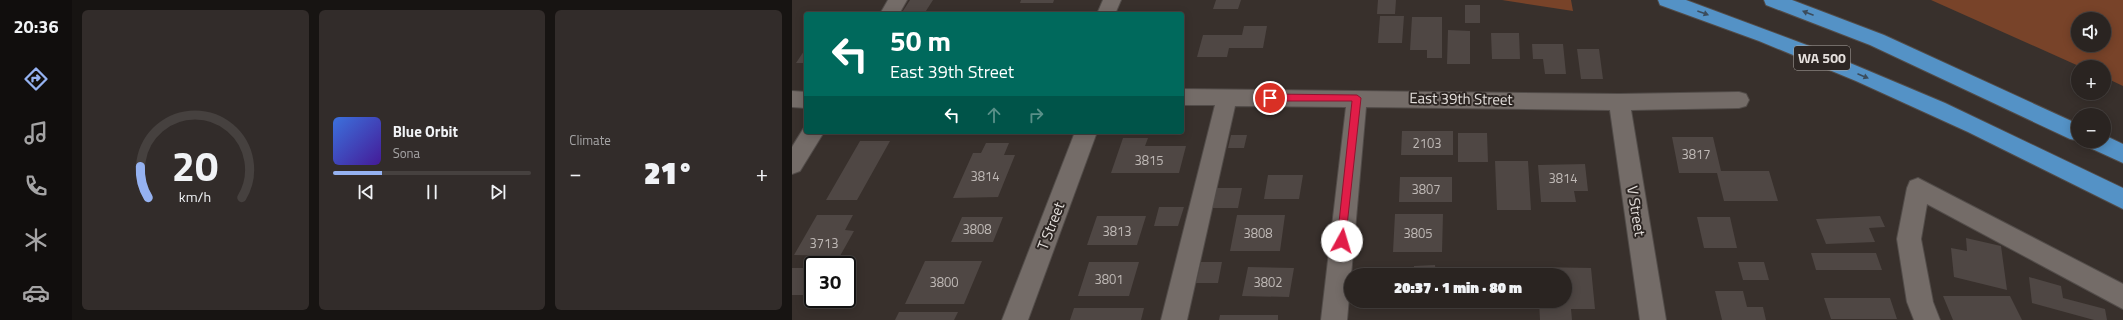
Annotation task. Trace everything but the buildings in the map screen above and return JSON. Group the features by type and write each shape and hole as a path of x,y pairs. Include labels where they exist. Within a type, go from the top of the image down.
{"highway":[{"name":"WA 500","path":"1667,0 1826,60 1973,126 2123,199"},
{"name":"WA 500","path":"1773,0 1884,44 2071,130"},
{"path":"1843,27 2003,83 2071,115"},
{"path":"1973,126 2123,209"},
{"path":"2111,133 2123,139"},
{"path":"2111,148 2123,154"}],"street":[{"path":"890,12 898,0"},
{"path":"1107,12 1112,0"},
{"name":"East 39th Street","path":"1184,97 1619,102 1740,100"},
{"path":"1174,320 1227,97"},
{"path":"1334,320 1357,98"},
{"path":"792,99 804,100"},
{"name":"V Street","path":"1619,102 1653,320"},
{"path":"792,165 812,134"},
{"name":"T Street","path":"1016,320 1085,134"},
{"path":"1927,320 1920,302 1909,239 1918,188 2123,297"}],"shaded area":[{"path":"1502,0 1571,0 1573,11"},
{"path":"1931,0 2123,0 2123,86 2111,80 2111,60 2071,60 2071,63"}],"route":[{"path":"1270,98 1357,98 1342,241"}]}
